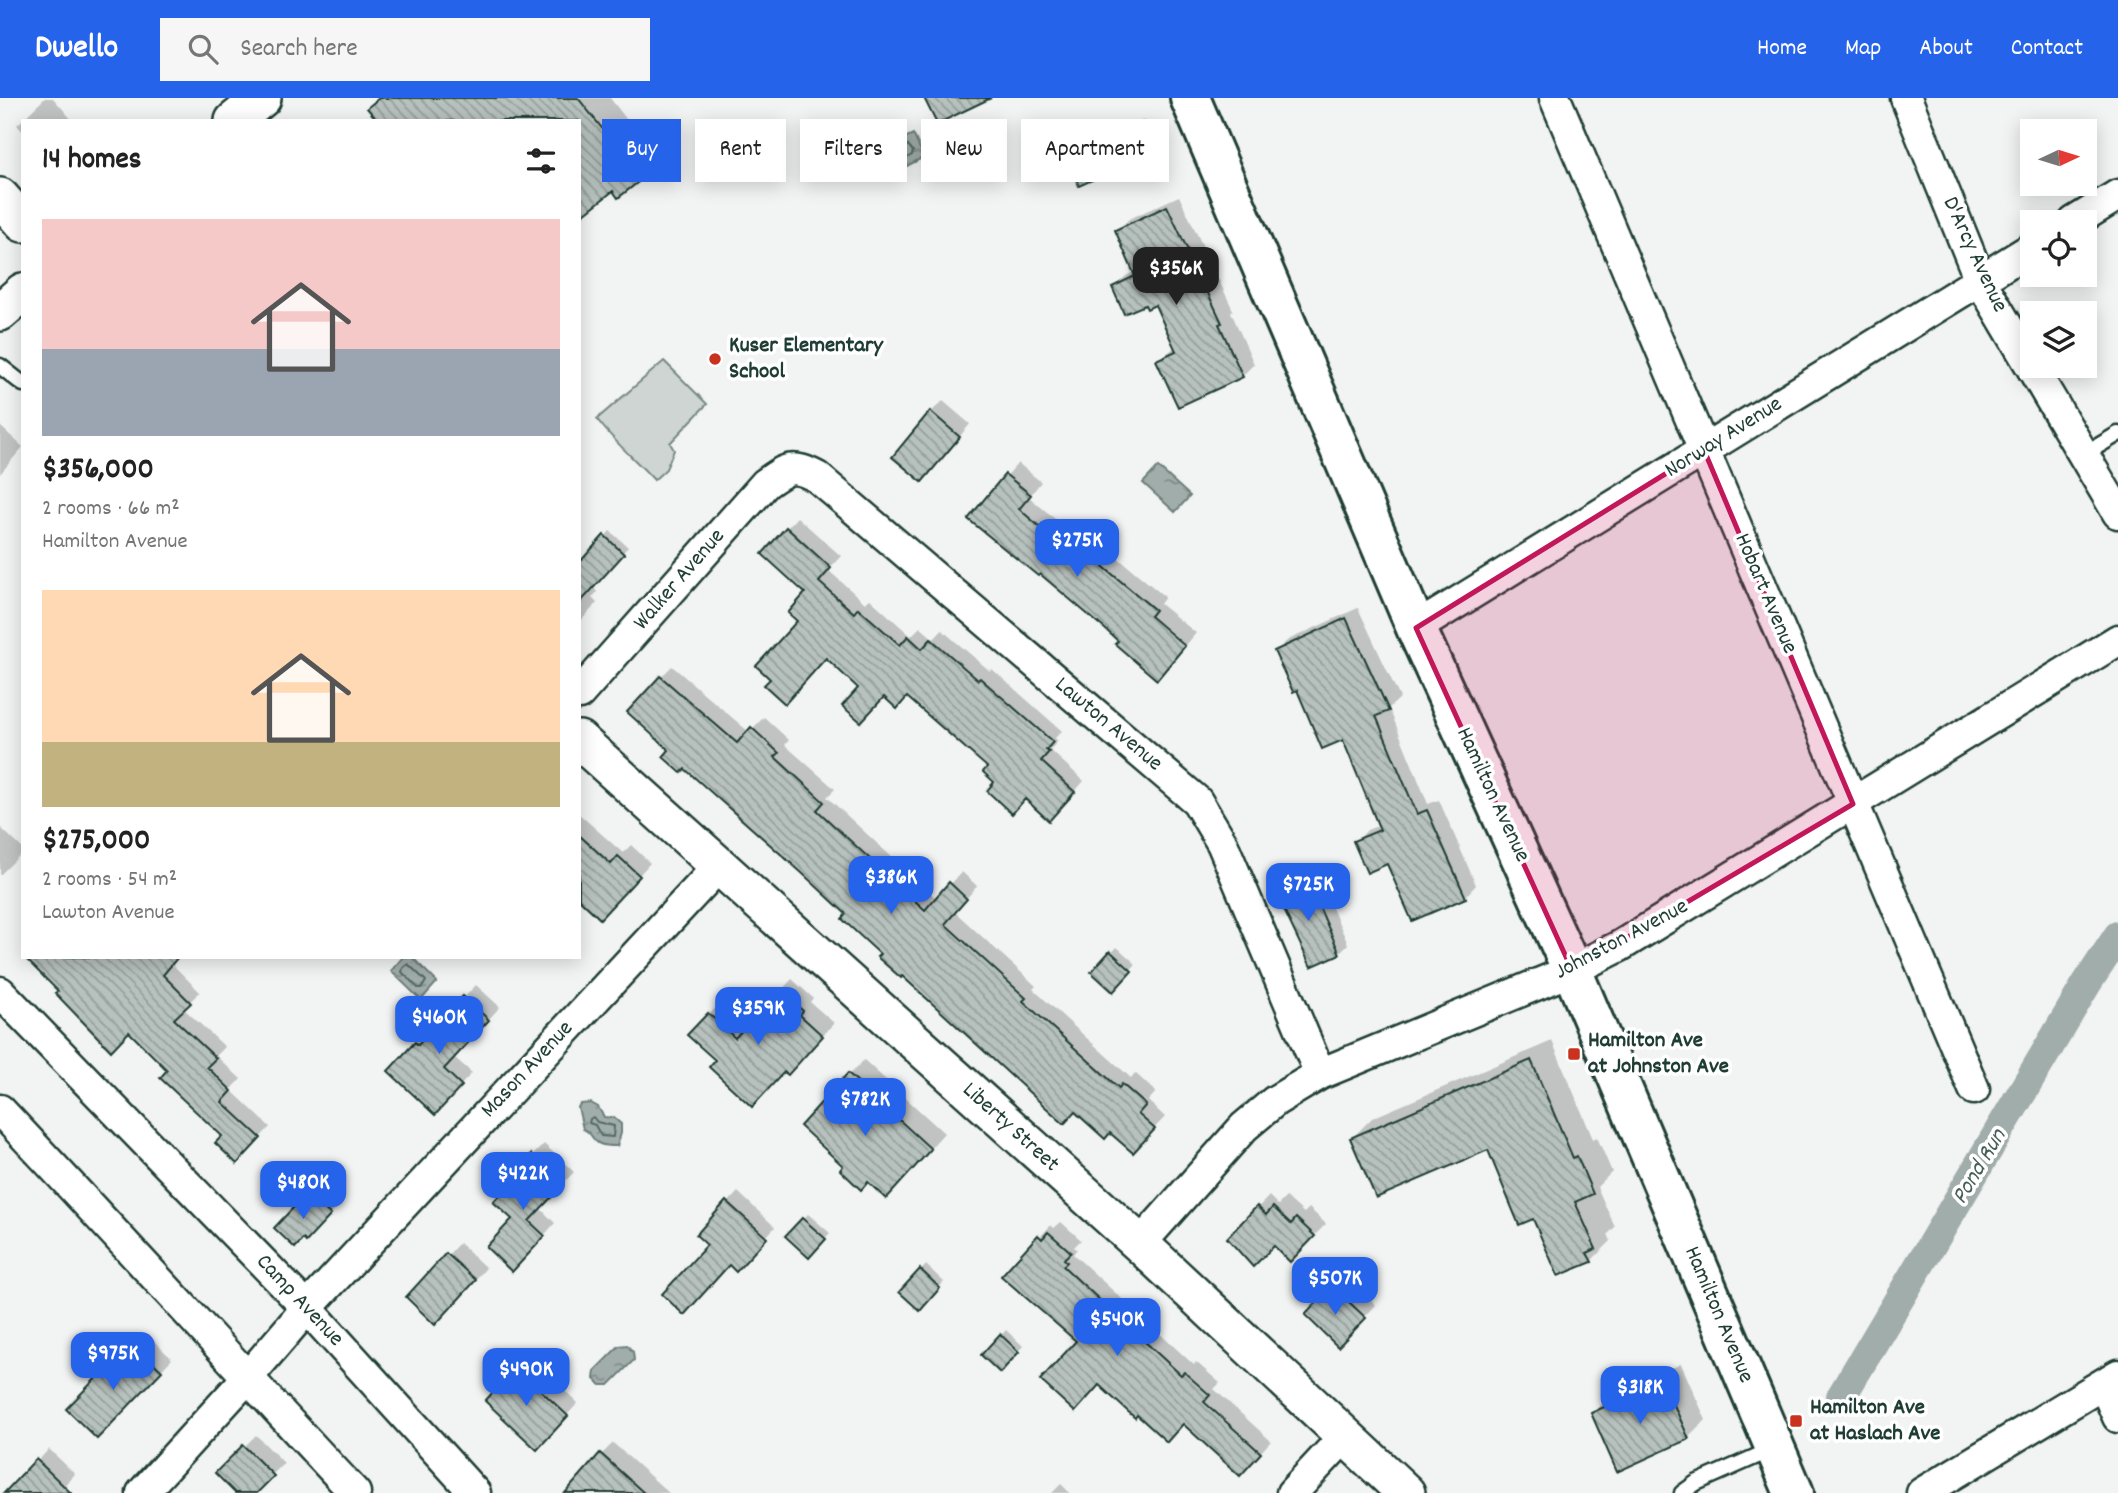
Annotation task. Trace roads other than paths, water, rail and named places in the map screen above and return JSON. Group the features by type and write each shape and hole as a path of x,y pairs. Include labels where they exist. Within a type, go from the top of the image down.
{"main road":[{"name":"Hamilton Avenue","path":"1190,98 1416,628 1572,970 1794,1493"}],"street":[{"path":"236,119 262,98"},
{"name":"Hobart Avenue","path":"1555,98 1974,1090"},
{"name":"D'Arcy Avenue","path":"1906,98 1980,280 2118,513"},
{"path":"2094,210 2118,195"},
{"path":"0,197 21,221"},
{"name":"Norway Avenue","path":"1416,628 2020,255"},
{"path":"0,312 21,294"},
{"name":"Walker Avenue","path":"581,692 765,484 785,469"},
{"name":"Lawton Avenue","path":"785,469 802,469 817,477 1197,801 1222,843 1320,1074"},
{"name":"Johnston Avenue","path":"1140,1244 1244,1127 1275,1101 1320,1074 1572,970 1620,946 2118,640"},
{"name":"Liberty Street","path":"581,742 1140,1244 1406,1493"},
{"name":"Mason Avenue","path":"142,1493 307,1308 718,867"},
{"name":"Camp Avenue","path":"0,992 307,1308 475,1493"},
{"path":"0,1110 355,1493"},
{"path":"1922,1493 2111,1380 2118,1417"},
{"path":"1292,1493 1345,1436"}],"lane":[{"path":"0,366 21,382"},
{"path":"2083,455 2118,434"},
{"path":"1682,1493 1696,1483 1774,1448"}],"water":[{"path":"913,134 921,151 921,159 907,166 907,137"},
{"path":"1158,467 1190,496 1175,512 1143,483"},
{"path":"401,959 414,959 437,982 421,1000 391,971"},
{"path":"591,1103 598,1107 604,1117 614,1118 621,1124 617,1146 600,1144 583,1129 578,1107"},
{"path":"627,1345 633,1352 634,1360 609,1385 601,1385 594,1379 595,1370 619,1346"}],"waterway":[{"name":"Pond Run","path":"1841,1397 2087,983 2118,936"}],"place":[{"name":"Kuser Elementary School","path":"715,359"},
{"name":"Hamilton Ave at Johnston Ave","path":"1574,1054"},
{"name":"Hamilton Ave at Haslach Ave","path":"1796,1421"}]}
